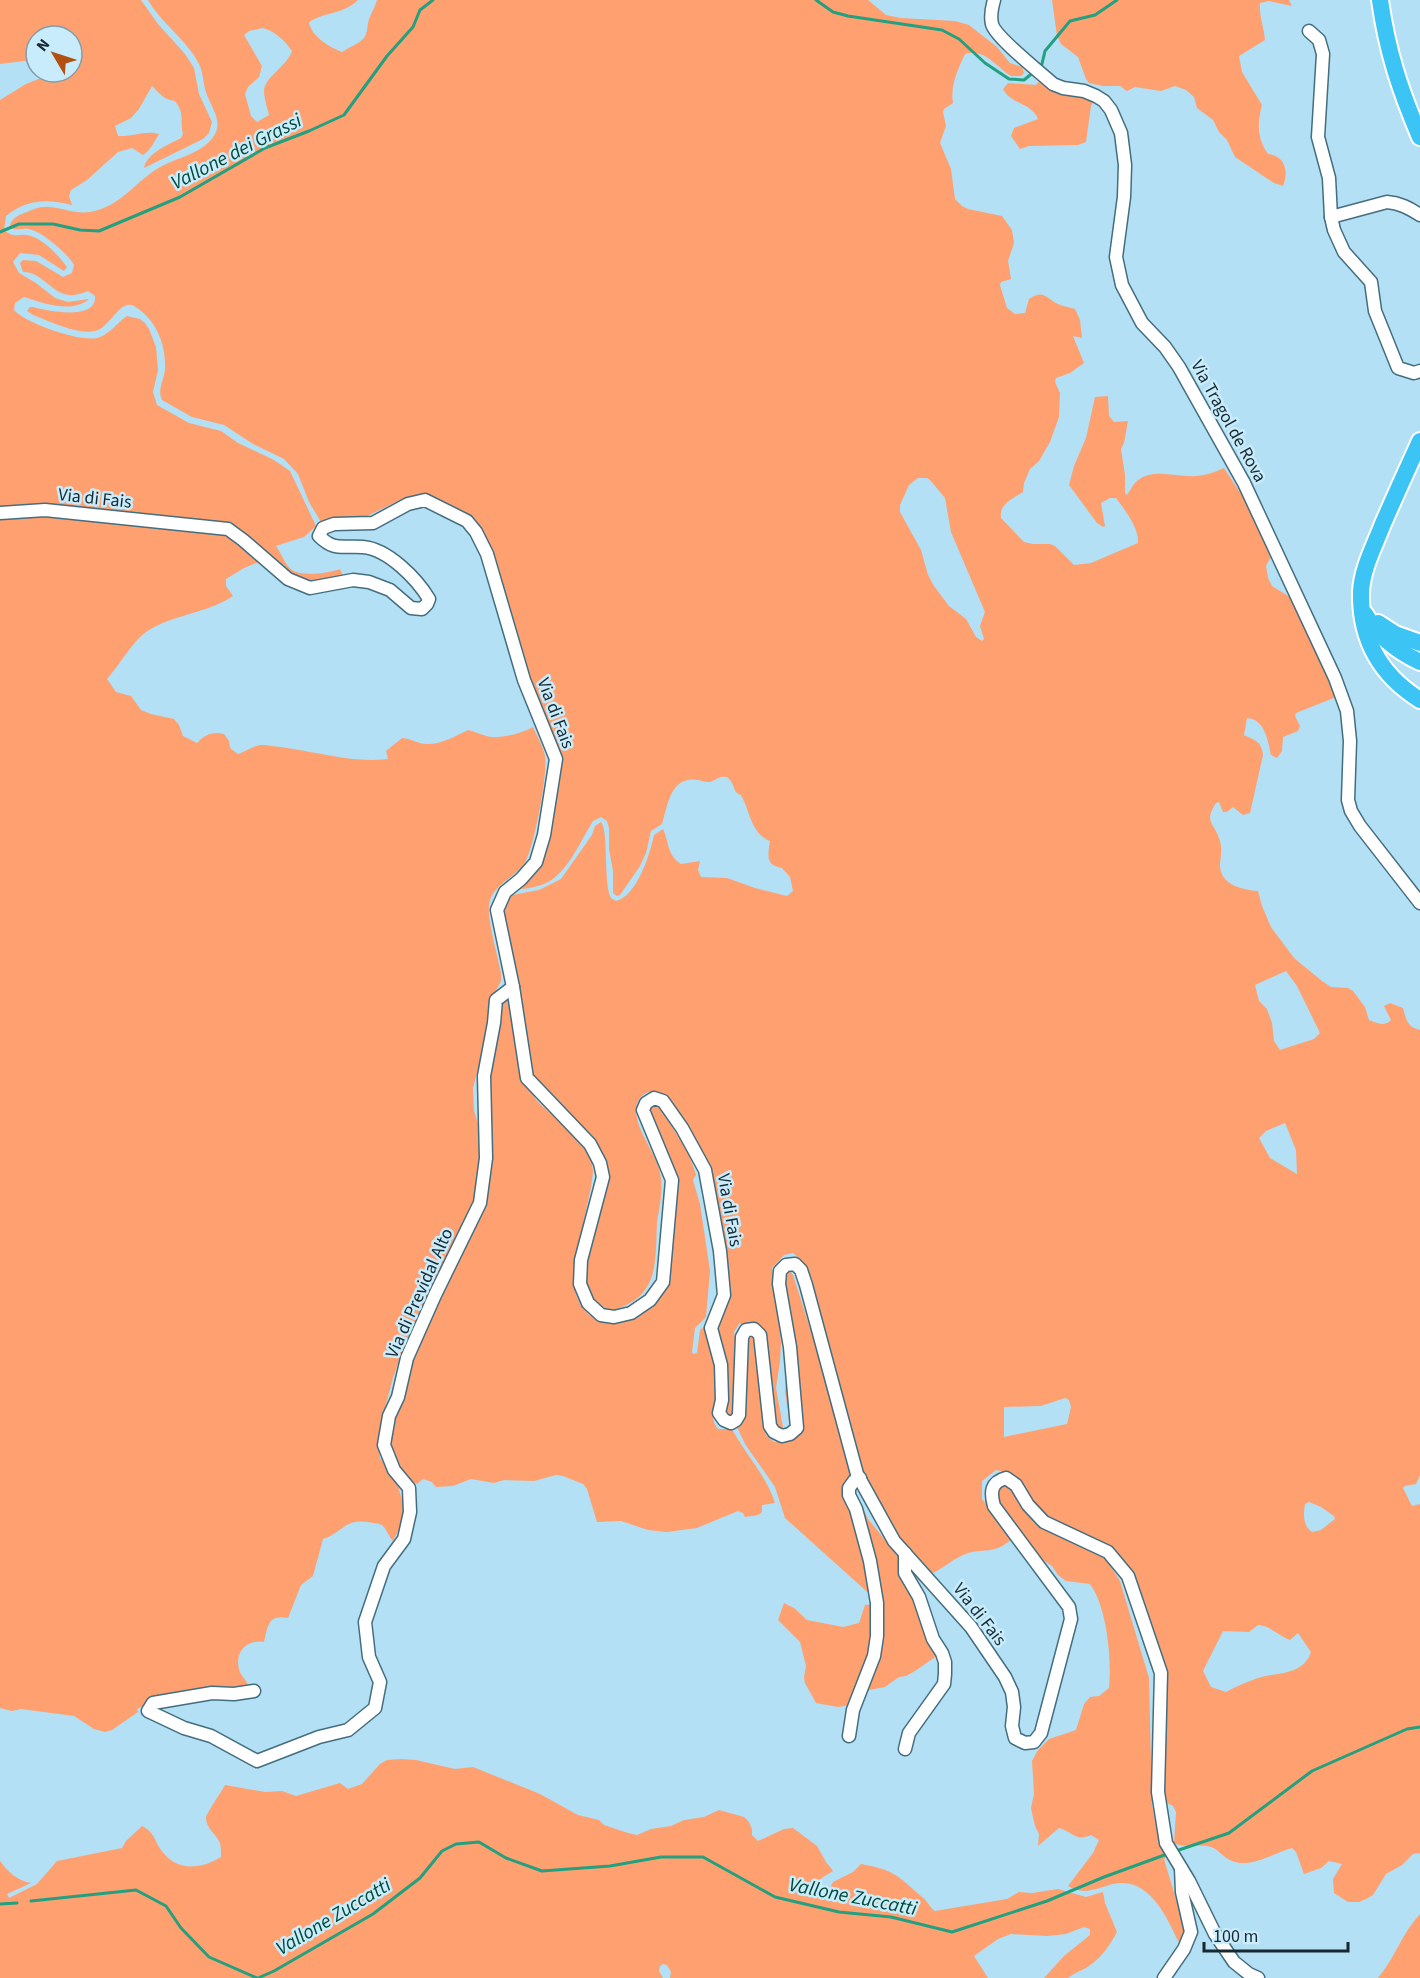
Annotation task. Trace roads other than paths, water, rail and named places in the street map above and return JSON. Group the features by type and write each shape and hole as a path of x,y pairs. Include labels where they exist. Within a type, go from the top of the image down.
{"highway":[{"path":"1380,0 1392,62 1420,137"},
{"path":"1420,441 1369,558 1361,591 1367,638 1376,659 1391,678 1420,700"},
{"path":"1362,608 1386,629 1405,639 1420,643"},
{"path":"1362,608 1386,641 1420,662"}],"street":[{"name":"Via Tragol de Rova","path":"994,0 991,22 993,27 1021,55 1053,84 1096,96 1104,101 1112,111 1121,133 1125,165 1124,197 1116,257 1122,285 1142,323 1165,347 1179,367 1244,483 1335,678 1347,711 1350,741 1348,800 1351,811 1360,826 1420,903"},
{"path":"1309,31 1319,40 1323,54 1318,137 1329,178 1334,230 1344,252 1371,282 1375,311 1398,368 1414,373 1420,371"},
{"path":"1331,217 1387,202 1410,208 1420,215"},
{"name":"Via di Fais","path":"0,513 45,510 228,530 288,579 310,588 353,580 369,582 390,590 411,608 422,609 428,604 429,599 424,590 391,557 365,547 342,548 327,544 319,536 323,528 334,524 373,523 408,504 425,500 467,521 476,532 487,554 524,680 556,759 544,836 536,862 505,892 497,910 513,987 527,1078 590,1144 600,1163 603,1177 581,1260 580,1284 588,1303 601,1315 614,1317 631,1313 650,1300 663,1282 672,1180 643,1110 646,1103 654,1098 663,1101 682,1128 705,1170 720,1251 724,1295 711,1328 721,1365 722,1400 719,1413 724,1420 731,1423 739,1415 742,1337 746,1330 754,1329 760,1335 770,1426 774,1432 782,1436 790,1434 796,1428 790,1347 779,1284 780,1271 786,1265 795,1264 801,1270 806,1285 860,1479 894,1541 971,1627 1005,1677 1012,1692 1014,1707 1012,1726 1015,1738 1025,1743 1035,1742 1041,1733 1071,1619 1068,1607 994,1506 991,1496 992,1488 997,1480 1006,1478 1016,1485 1028,1505 1044,1522 1108,1552 1128,1576 1161,1673 1158,1792 1168,1845 1178,1863"},
{"name":"Via di Previdal Alto","path":"254,1691 234,1694 212,1693 153,1703 148,1712 184,1728 211,1736 257,1761 319,1737 348,1730 375,1708 380,1682 369,1657 365,1622 384,1566 404,1539 410,1512 409,1488 394,1470 384,1444 389,1416 398,1397 407,1358 480,1203 486,1158 484,1076 496,1000 513,987"},
{"path":"849,1736 854,1710 874,1656 877,1636 877,1603 870,1561 856,1509 849,1496 849,1488 854,1481 860,1479"},
{"path":"905,1553 905,1573 919,1597 927,1624 945,1662 945,1674 944,1684 909,1732 905,1749"},
{"path":"1164,1978 1184,1949 1191,1932 1178,1863"},
{"path":"1178,1863 1215,1934 1234,1962 1258,1978"}],"waterway":[{"name":"Vallone dei Grassi","path":"0,232 19,224 53,224 80,230 99,231 180,197 265,148 344,115 387,56 413,27 420,10 433,0"},
{"name":"Vallone dei Grassi","path":"816,0 833,12 848,16 942,30 959,39 985,63 1009,79 1024,80 1035,71"},
{"name":"Vallone dei Grassi","path":"1041,68 1045,51 1070,21 1095,15 1117,0"},
{"name":"Vallone Zuccatti","path":"1176,1851 1229,1833 1312,1771 1407,1729 1420,1727"},
{"name":"Vallone Zuccatti","path":"258,1978 373,1914 420,1878 442,1851 456,1844 479,1842 506,1858 542,1871 610,1866 661,1857 703,1857 775,1897 839,1912 891,1917 952,1932 1047,1901 1170,1853"},
{"path":"31,1901 136,1890 166,1906 181,1928 209,1957 257,1978"},
{"path":"0,1904 17,1903"}]}
